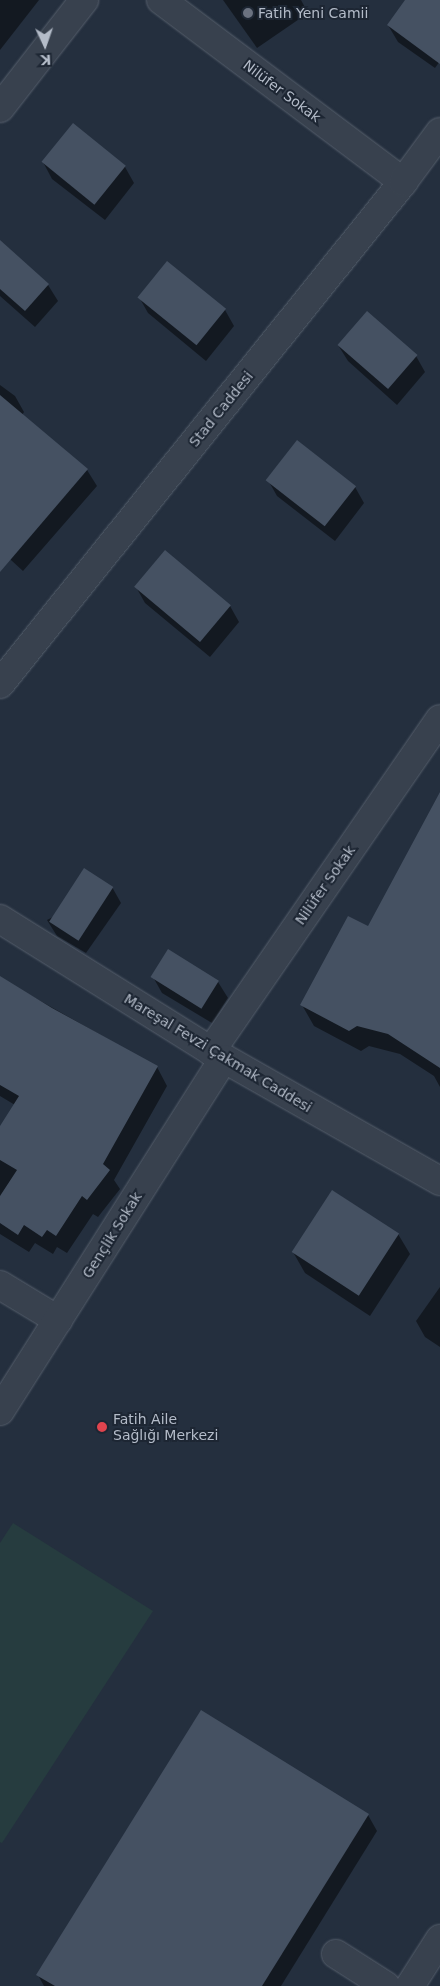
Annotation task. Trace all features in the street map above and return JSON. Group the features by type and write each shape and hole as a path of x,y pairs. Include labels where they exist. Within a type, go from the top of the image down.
{"street":[{"path":"0,108 84,0"},
{"name":"Nilüfer Sokak","path":"162,0 403,182"},
{"name":"Stad Caddesi","path":"0,684 403,182 440,132"},
{"name":"Nilüfer Sokak","path":"217,1055 440,719"},
{"name":"Mareşal Fevzi Çakmak Caddesi","path":"0,918 217,1055 440,1181"},
{"name":"Gençlik Sokak","path":"0,1411 58,1320 217,1055"},
{"path":"0,1285 58,1320"},
{"path":"410,1986 440,1939"},
{"path":"336,1954 386,1986"}],"green space":[{"path":"13,1523 153,1611 2,1843 0,1842 0,1543"}],"building":[{"path":"405,0 440,0 440,64 387,25"},
{"path":"73,123 126,166 94,205 42,162"},
{"path":"0,240 49,284 25,311 0,289"},
{"path":"167,261 226,309 196,345 137,298"},
{"path":"367,311 418,355 388,389 337,345"},
{"path":"0,395 88,469 0,572"},
{"path":"297,440 356,486 325,526 266,480"},
{"path":"165,550 231,605 200,642 134,587"},
{"path":"440,792 440,1068 388,1034 357,1026 349,1031 300,1005 348,916 368,926"},
{"path":"84,868 113,887 78,941 49,922"},
{"path":"168,949 219,981 201,1009 151,977"},
{"path":"0,976 52,1008 158,1066 103,1164 110,1170 87,1200 82,1196 56,1236 47,1230 42,1237 24,1225 18,1235 0,1223 0,1196 17,1170 0,1160 0,1126 19,1096 0,1085"},
{"path":"332,1190 399,1234 359,1296 292,1252"},
{"path":"201,1710 369,1814 262,1986 55,1986 36,1975"}],"place":[{"name":"Fatih Yeni Camii","path":"248,13"},
{"name":"Fatih Aile Sağlığı Merkezi","path":"102,1427"}]}
